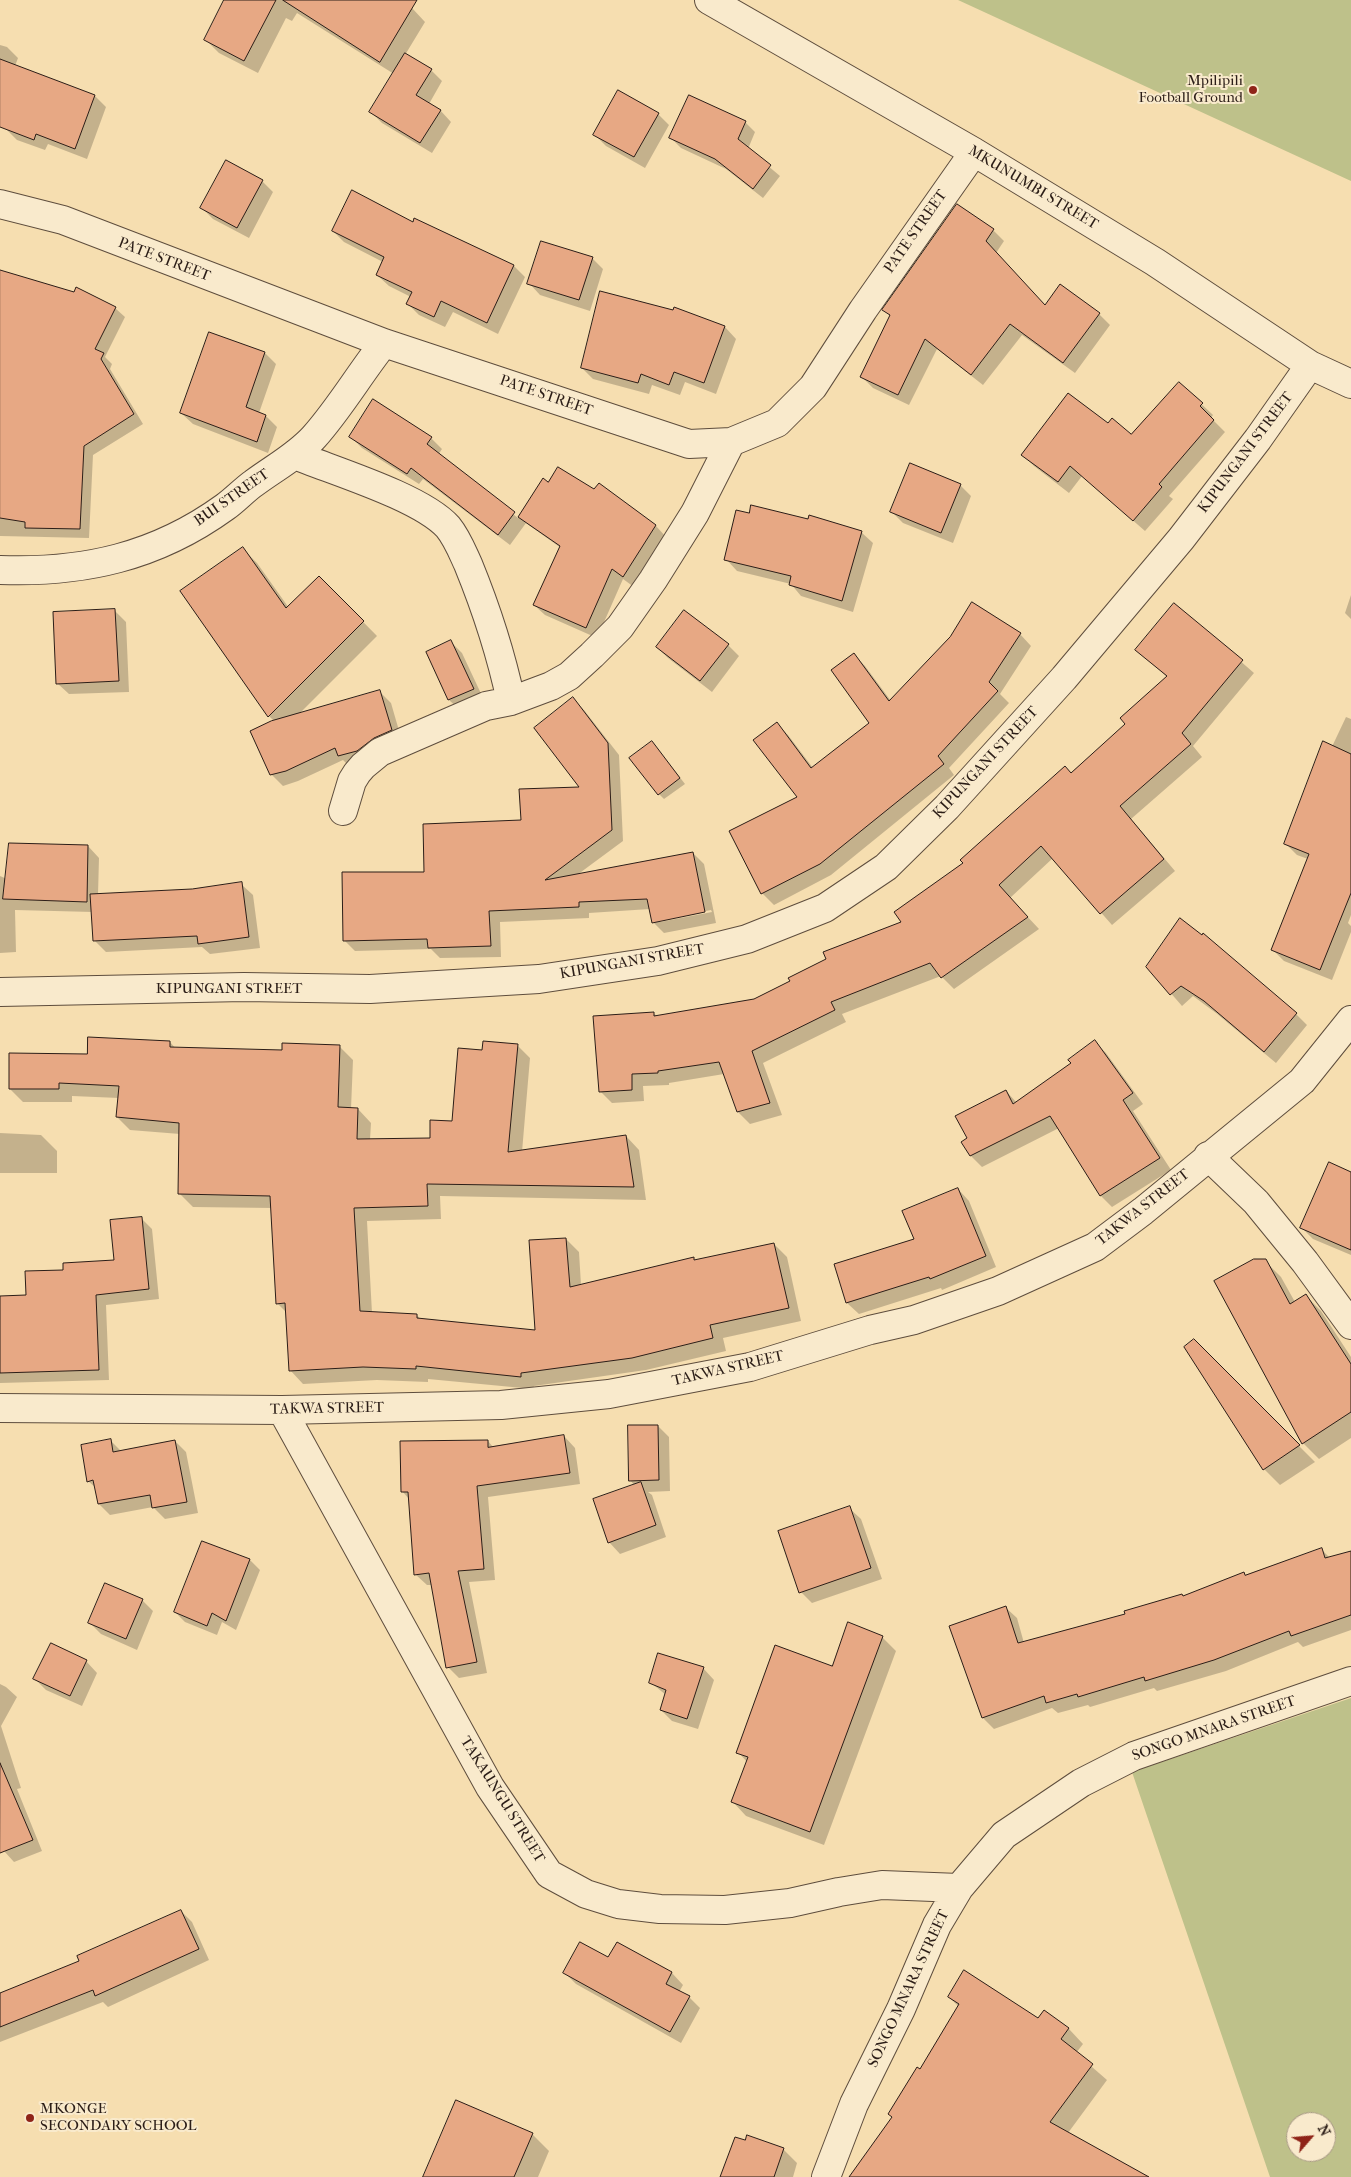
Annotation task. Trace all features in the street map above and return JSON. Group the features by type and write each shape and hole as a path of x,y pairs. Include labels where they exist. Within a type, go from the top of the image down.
{"street":[{"name":"MKUNUMBI STREET","path":"709,0 974,152 1154,262 1310,365 1351,384"},
{"name":"PATE STREET","path":"0,204 63,220 384,343 689,444 731,442 777,423 813,387 863,310 974,152"},
{"name":"BUI STREET","path":"0,570 31,571 91,565 141,553 224,508 254,483 294,455 314,437 384,343"},
{"name":"KIPUNGANI STREET","path":"0,992 244,987 370,989 539,978 658,961 738,942 825,908 886,867 947,808 1064,678 1187,531 1258,439 1310,365"},
{"path":"343,811 352,781 357,773 380,752 486,706 511,701 551,686 569,676 620,627 653,580 695,513 731,442"},
{"path":"294,455 410,502 434,515 448,528 463,550 480,595 505,670 511,701"},
{"name":"TAKWA STREET","path":"0,1408 282,1410 511,1404 609,1394 750,1367 870,1330 914,1320 998,1291 1095,1247 1302,1082 1351,1020"},
{"path":"1208,1156 1256,1202 1305,1262 1351,1325"},
{"name":"TAKAUNGU STREET","path":"282,1410 490,1787 548,1874 586,1894 610,1902 660,1909 724,1910 790,1904 839,1892 882,1885 959,1888"},
{"name":"SONGO MNARA STREET","path":"826,2177 854,2104 900,2009 937,1925 959,1888 1004,1835 1081,1783 1134,1756 1351,1681"}],"green space":[{"name":"Mpilipili Football Ground","path":"958,0 1351,0 1351,181"},
{"path":"1351,1698 1351,2177 1270,2177 1132,1772"}],"building":[{"path":"224,0 276,0 244,61 204,40"},
{"path":"283,0 417,0 380,62"},
{"path":"405,53 432,69 416,95 441,110 420,143 369,112"},
{"path":"0,59 95,95 75,149 36,134 34,140 0,127"},
{"path":"618,90 659,113 634,157 593,135"},
{"path":"689,95 746,121 738,139 771,165 753,189 715,159 669,138"},
{"path":"226,160 263,180 237,228 200,208"},
{"path":"352,190 413,222 414,218 514,265 487,323 441,301 434,317 406,304 412,292 376,275 384,257 332,231"},
{"path":"957,204 994,229 986,241 1045,305 1060,284 1100,313 1063,363 1010,324 971,375 925,339 898,395 860,377 890,315 882,310"},
{"path":"541,241 593,257 579,300 527,284"},
{"path":"0,270 74,292 76,287 116,307 95,349 104,353 101,359 134,414 84,446 80,529 25,528 25,522 0,518"},
{"path":"600,291 673,310 674,307 725,326 704,383 674,372 669,385 641,374 638,383 581,368"},
{"path":"209,332 265,352 246,407 266,415 257,442 180,413"},
{"path":"1179,382 1203,403 1200,406 1214,420 1159,484 1162,487 1133,521 1070,466 1058,482 1021,455 1068,393 1108,423 1112,418 1131,434"},
{"path":"373,399 432,437 427,444 515,512 498,535 411,468 407,474 349,437"},
{"path":"910,463 961,484 941,533 890,512"},
{"path":"558,467 594,489 599,483 656,525 623,577 612,569 586,628 533,605 560,546 518,517 543,478 548,482"},
{"path":"751,505 808,519 809,515 862,531 842,601 789,585 791,576 724,560 736,510 749,513"},
{"path":"243,547 286,608 319,576 364,621 268,717 180,591"},
{"path":"972,602 1021,633 989,682 998,691 938,756 944,764 820,864 761,894 729,831 797,797 753,740 777,722 811,768 869,723 831,670 854,653 889,701 950,637"},
{"path":"1174,603 1243,660 1182,733 1191,744 1120,806 1164,859 1100,914 1041,846 999,885 1028,917 941,978 930,963 831,1002 835,1010 752,1051 770,1103 737,1112 719,1062 658,1071 658,1073 632,1074 632,1090 599,1092 593,1016 654,1012 654,1016 754,999 790,981 788,978 826,959 823,952 901,922 894,912 963,863 960,860 1065,766 1071,773 1125,724 1120,718 1167,676 1135,650"},
{"path":"115,609 119,681 56,684 53,612"},
{"path":"684,610 729,644 700,681 656,647"},
{"path":"451,640 474,689 448,700 426,652"},
{"path":"380,690 392,730 374,738 357,751 338,756 335,748 286,771 270,775 250,731 271,721"},
{"path":"573,697 608,743 612,830 545,880 693,852 705,912 652,923 647,899 579,902 579,907 489,911 491,946 428,948 427,939 343,941 342,872 424,872 423,824 521,820 519,789 579,787 534,728"},
{"path":"652,741 680,778 658,795 629,758"},
{"path":"1323,741 1351,754 1351,893 1320,970 1271,950 1309,854 1284,844"},
{"path":"9,843 88,845 87,902 3,899"},
{"path":"242,882 249,937 198,944 197,936 93,941 90,894 192,889"},
{"path":"1180,918 1202,935 1203,933 1297,1013 1264,1052 1204,1001 1181,986 1170,995 1146,967"},
{"path":"88,1037 170,1041 170,1047 282,1050 282,1043 340,1045 338,1107 358,1108 357,1139 430,1138 430,1120 452,1121 458,1048 482,1050 483,1041 518,1044 508,1152 626,1135 634,1187 427,1184 428,1206 354,1208 360,1311 417,1314 417,1318 535,1330 529,1240 566,1238 570,1287 694,1257 694,1260 774,1243 789,1308 710,1325 713,1338 632,1358 521,1373 521,1377 416,1366 416,1369 363,1367 289,1371 285,1303 276,1304 270,1196 178,1194 179,1123 116,1117 119,1086 59,1083 59,1089 9,1089 9,1053 87,1054"},
{"path":"1095,1040 1133,1093 1123,1100 1160,1158 1100,1196 1050,1116 970,1156 961,1142 967,1138 955,1116 1006,1090 1013,1104 1071,1063 1068,1060"},
{"path":"1329,1162 1351,1172 1351,1250 1300,1228"},
{"path":"958,1188 986,1256 930,1279 929,1277 846,1303 834,1264 914,1239 902,1211"},
{"path":"142,1217 149,1289 96,1295 99,1370 0,1373 0,1296 26,1295 25,1271 63,1270 63,1263 114,1260 110,1220"},
{"path":"1254,1259 1266,1259 1290,1304 1306,1294 1351,1364 1351,1412 1302,1444 1214,1281"},
{"path":"1194,1339 1300,1445 1263,1470 1184,1347"},
{"path":"628,1425 658,1425 659,1480 629,1481"},
{"path":"564,1435 570,1473 477,1486 484,1569 458,1571 477,1662 446,1668 429,1573 414,1575 408,1492 401,1492 400,1441 488,1440 488,1447"},
{"path":"111,1439 113,1452 175,1440 187,1502 152,1508 150,1495 98,1504 93,1480 87,1482 81,1445"},
{"path":"641,1482 656,1525 608,1543 593,1499"},
{"path":"850,1506 871,1568 799,1593 778,1531"},
{"path":"202,1541 250,1559 226,1621 212,1613 207,1626 174,1612"},
{"path":"1322,1548 1325,1558 1351,1551 1351,1615 1291,1636 1289,1631 1214,1660 1145,1681 1144,1677 1078,1697 1077,1694 1046,1703 1044,1696 982,1718 949,1626 1006,1606 1018,1643 1125,1614 1124,1611 1182,1594 1183,1596 1244,1572 1245,1575"},
{"path":"105,1583 143,1599 126,1639 88,1623"},
{"path":"848,1622 883,1636 810,1832 731,1802 748,1757 736,1753 775,1645 832,1666"},
{"path":"51,1643 87,1660 70,1696 33,1679"},
{"path":"658,1653 704,1667 687,1719 660,1710 666,1690 649,1683"},
{"path":"0,1763 33,1840 0,1853"},
{"path":"181,1910 199,1949 95,1996 93,1990 0,2027 0,1993 79,1961 77,1956"},
{"path":"580,1942 608,1957 617,1942 672,1972 666,1984 690,1996 670,2032 563,1973"},
{"path":"964,1970 1038,2018 1044,2010 1069,2028 1061,2039 1093,2064 1050,2122 1149,2177 849,2177 892,2117 888,2114 917,2067 920,2069 959,2004 948,1997"},
{"path":"456,2100 533,2133 514,2177 423,2177"},
{"path":"747,2135 784,2148 774,2177 720,2177 735,2137 745,2140"}],"place":[{"name":"Mpilipili Football Ground","path":"1253,90"},
{"name":"MKONGE SECONDARY SCHOOL","path":"30,2118"}]}
